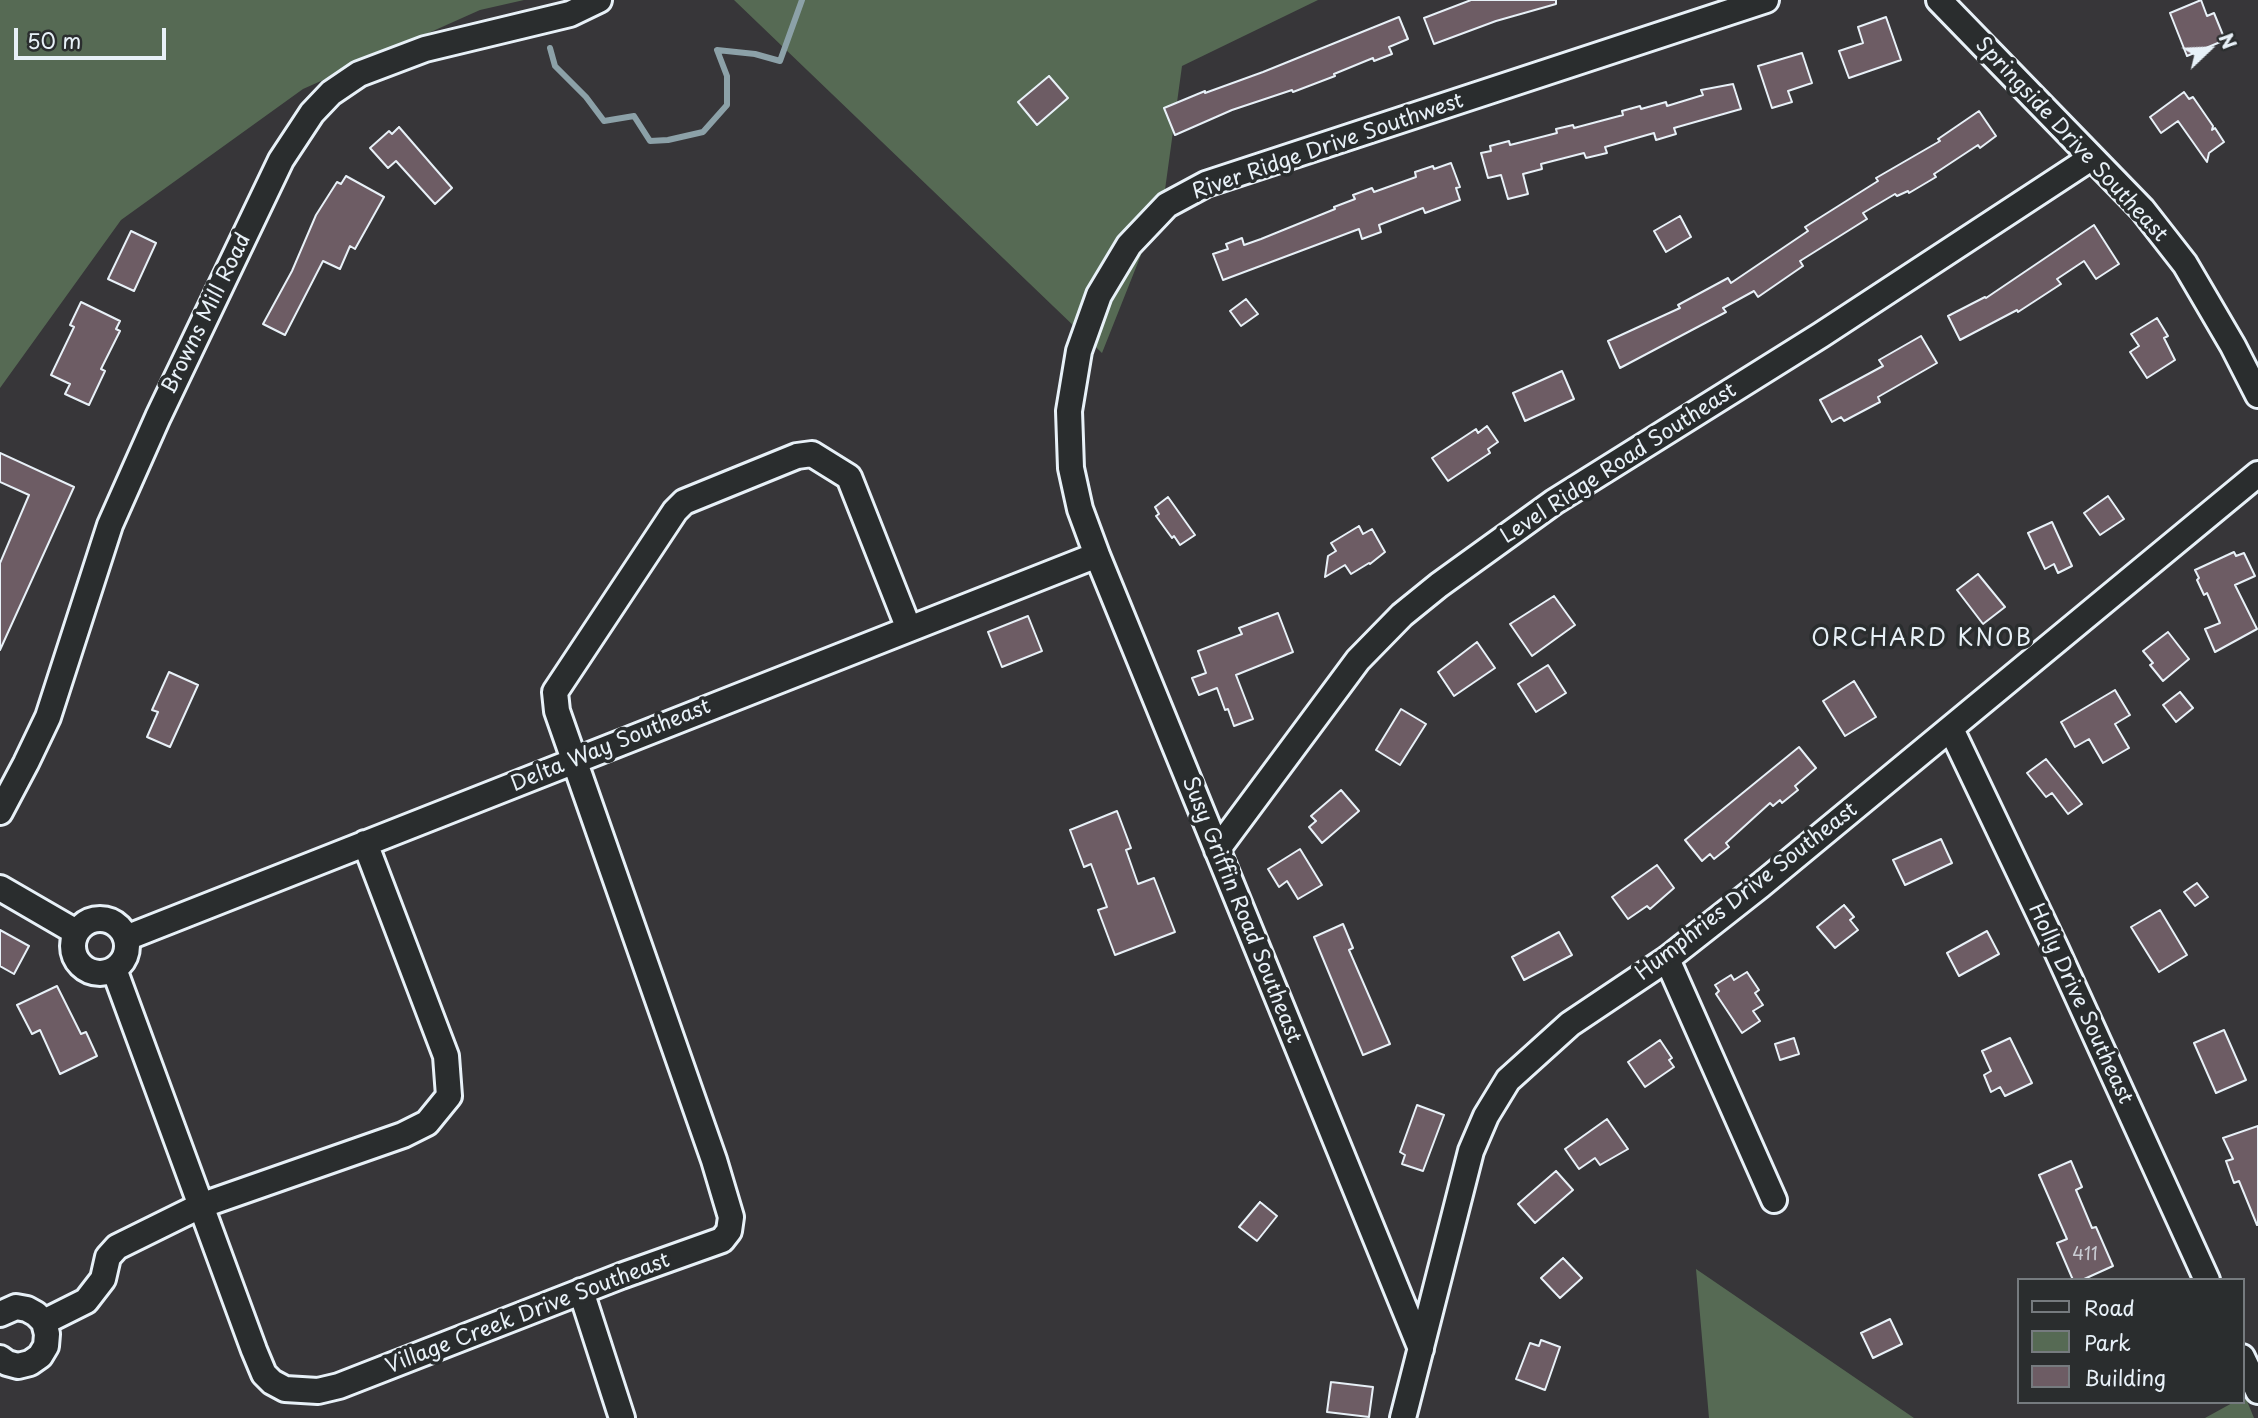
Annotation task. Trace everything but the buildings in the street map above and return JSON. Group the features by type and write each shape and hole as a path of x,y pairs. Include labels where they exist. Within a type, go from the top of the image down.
{"street":[{"name":"Browns Mill Road","path":"0,812 48,718 110,525 281,160 312,113 331,93 359,74 425,50 570,14 599,0"},
{"name":"River Ridge Drive Southwest","path":"1071,468 1069,411 1079,351 1099,295 1129,244 1167,205 1206,184 1766,0"},
{"name":"Springside Drive Southeast","path":"1939,0 2142,209 2185,264 2258,395"},
{"name":"Level Ridge Road Southeast","path":"1217,850 1358,660 1402,615 1439,585 1554,502 1821,335 2091,158"},
{"name":"Village Creek Drive Southeast","path":"114,970 264,1374 272,1382 285,1388 318,1391 339,1386 581,1291 722,1240 729,1231 731,1217 714,1160 557,711 555,692 675,511 684,502 797,456 813,454 849,477 909,629"},
{"name":"Susy Griffin Road Southeast","path":"1071,468 1080,509 1097,555 1421,1349"},
{"name":"Humphries Drive Southeast","path":"1404,1418 1471,1152 1486,1115 1508,1080 1570,1024 1667,959 1761,885 2258,474"},
{"name":"Delta Way Southeast","path":"126,938 1097,555"},
{"name":"Holly Drive Southeast","path":"1951,729 2056,949 2206,1278"},
{"path":"44,1322 86,1301 103,1279 108,1257 117,1247 200,1206 403,1135 427,1123 449,1096 446,1056 366,843"},
{"path":"0,888 76,932"},
{"path":"99,919 115,924 126,938 125,956 114,970 96,973 81,965 73,949 76,932 90,921 99,919"},
{"path":"1667,959 1774,1200"},
{"path":"581,1291 622,1418"},
{"path":"0,1314 16,1307 27,1309 44,1322 47,1334 46,1346 40,1356 30,1363 18,1366 0,1359"},
{"path":"2244,1361 2258,1391"}],"green space":[{"path":"0,0 524,0 480,10 303,89 121,220 0,388"},
{"path":"734,0 1318,0 1182,66 1164,197 1102,353"},
{"path":"1696,1269 1914,1418 1709,1418"},
{"path":"2244,1396 2254,1418 2205,1418 2230,1404 2244,1404"}],"waterway":[{"path":"550,48 555,66 586,97 604,121 634,116 650,141 668,140 703,132 727,105 727,76 717,50 755,54 780,61 802,0"}],"district":[{"name":"ORCHARD KNOB","path":"1922,640"}]}
